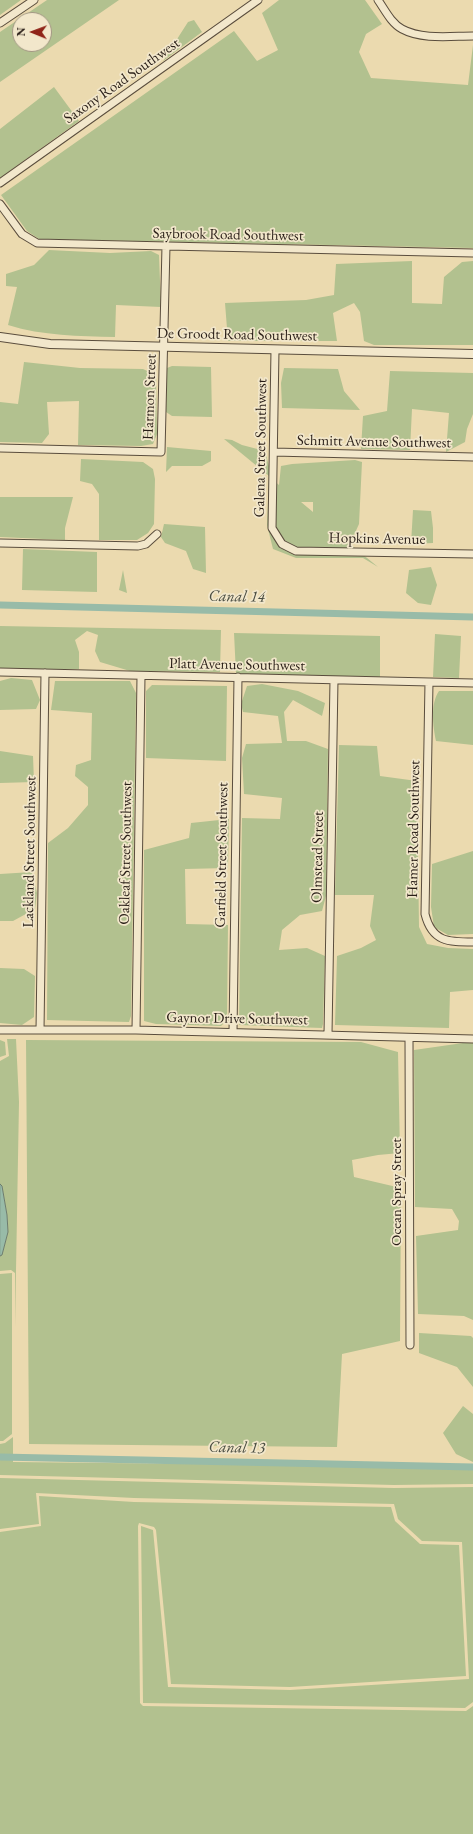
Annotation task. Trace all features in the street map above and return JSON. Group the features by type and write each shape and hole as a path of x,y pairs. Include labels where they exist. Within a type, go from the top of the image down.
{"street":[{"path":"0,23 34,0"},
{"name":"Saxony Road Southwest","path":"0,183 258,0"},
{"path":"378,0 391,18 402,29 422,36 473,36"},
{"name":"Saybrook Road Southwest","path":"0,204 22,234 37,244 473,253"},
{"name":"Harmon Street","path":"0,448 161,452 166,246"},
{"name":"De Groodt Road Southwest","path":"0,337 50,344 473,354"},
{"name":"Galena Street Southwest","path":"275,350 272,528 282,544"},
{"name":"Schmitt Avenue Southwest","path":"274,452 473,457"},
{"path":"0,543 138,546 149,542 157,534"},
{"name":"Hopkins Avenue","path":"282,544 296,551 473,554"},
{"name":"Platt Avenue Southwest","path":"0,672 473,683"},
{"name":"Lackland Street Southwest","path":"40,1030 45,673"},
{"name":"Oakleaf Street Southwest","path":"136,1030 141,676"},
{"name":"Garfield Street Southwest","path":"233,1032 238,677"},
{"name":"Olmstead Street","path":"328,1034 334,680"},
{"name":"Hamer Road Southwest","path":"429,682 425,914 428,925 434,934 444,940 452,942 473,942"},
{"name":"Gaynor Drive Southwest","path":"0,1030 136,1030 473,1039"},
{"name":"Ocean Spray Street","path":"409,1038 410,1345"}],"shaded area":[{"path":"0,0 21,0 0,15"},
{"path":"47,0 119,0 52,46 52,12 29,12"},
{"path":"279,0 365,0 382,24 366,34 359,52 371,78 468,85 473,45 473,248 39,239 27,231 1,195 234,31 257,61 278,50 262,13"},
{"path":"194,20 202,32 163,61 188,22"},
{"path":"12,24 12,52 44,52 0,82 0,32"},
{"path":"54,87 79,121 0,178 0,129"},
{"path":"49,250 110,253 151,251 159,255 161,307 116,305 115,337 75,336 48,333 21,329 8,325 17,287 6,286 6,274 34,265"},
{"path":"412,261 412,303 442,304 444,277 462,262 473,261 473,345 374,345 364,341 360,312 354,303 333,313 337,341 228,341 225,303 306,300 334,295 336,264"},
{"path":"24,362 80,368 143,369 156,375 157,434 153,444 141,446 78,445 79,401 47,402 49,434 42,443 0,442 0,402 18,404"},
{"path":"172,366 211,367 212,417 172,416 166,412 167,368"},
{"path":"284,368 338,369 344,391 360,410 282,408 281,383"},
{"path":"390,371 473,373 473,414 467,429 465,442 446,452 449,413 412,409 410,450 361,449 363,416 387,411"},
{"path":"224,439 232,440 242,445 265,451 269,466 269,476"},
{"path":"167,447 211,451 211,461 202,466 172,466 166,472"},
{"path":"81,459 143,462 153,469 155,479 154,524 148,533 137,540 99,540 99,494 92,484 80,481"},
{"path":"355,460 362,462 359,524 350,544 378,567 363,558 296,558 273,549 267,525 269,476 279,485 281,466","holes":["301,502 313,502 313,512"]},
{"path":"0,497 73,497 65,528 65,540 0,537"},
{"path":"413,510 431,511 433,543 411,544"},
{"path":"164,524 205,527 206,573 193,569 186,551 165,543 161,537"},
{"path":"23,549 97,552 97,592 22,590"},
{"path":"431,567 437,585 431,605 418,603 406,593 409,570"},
{"path":"123,570 127,593 119,590"},
{"path":"0,626 221,630 220,672 130,671 100,662 95,651 98,635 87,631 75,640 79,652 79,669 0,669"},
{"path":"234,633 380,636 380,679 236,674"},
{"path":"435,634 461,636 459,678 433,677"},
{"path":"11,678 32,680 40,700 36,709 0,710 0,681"},
{"path":"55,681 130,681 136,693 131,1016 129,1022 47,1020 48,843 68,828 88,805 88,787 75,776 76,765 91,760 92,713 51,710"},
{"path":"262,684 298,691 325,703 322,716 293,700 284,712 287,741 306,741 328,749 326,896 322,911 300,915 282,930 279,950 307,948 325,956 322,1028 239,1025 242,818 280,819 282,798 244,794 242,758 246,744 282,743 278,716 243,712 241,704 247,686"},
{"path":"152,685 227,686 226,761 146,758 146,691"},
{"path":"439,691 473,691 473,745 436,741 433,722 433,709 436,696"},
{"path":"339,745 377,746 380,776 417,781 419,927 427,944 448,948 473,949 473,990 450,992 449,1028 335,1025 337,956 361,948 376,940 370,926 374,895 335,895"},
{"path":"0,751 33,756 34,782 0,783"},
{"path":"229,819 228,868 185,869 186,924 228,925 227,1020 221,1026 156,1024 144,1021 144,850 189,838 191,823"},
{"path":"473,851 473,934 448,935 434,927 431,907 432,864"},
{"path":"32,872 37,893 35,909 13,921 0,921 0,874"},
{"path":"0,968 24,969 35,976 34,1017 22,1025 0,1023"},
{"path":"7,1039 16,1039 19,1102 15,1327 15,1273 11,1270 0,1271 0,1256 2,1255 8,1232 7,1215 2,1186 0,1184 0,1061 9,1056"},
{"path":"0,1040 5,1042 6,1055 0,1057"},
{"path":"26,1040 361,1042 398,1052 400,1153 352,1160 354,1177 401,1188 400,1341 342,1354 337,1447 29,1444"},
{"path":"473,1043 473,1320 464,1316 418,1314 416,1236 458,1230 459,1221 452,1209 415,1207 414,1050"},
{"path":"0,1184 2,1186 7,1215 8,1232 2,1255 0,1256"},
{"path":"12,1273 12,1434 3,1441 0,1441 0,1274"},
{"path":"419,1333 471,1336 473,1338 473,1387 457,1367 419,1353"},
{"path":"463,1406 473,1414 473,1462 456,1454 443,1433"},
{"path":"13,1437 13,1462 473,1467 473,1484 394,1485 0,1475 0,1444 5,1443"},
{"path":"0,1478 394,1488 473,1487 473,1702 465,1708 143,1703 141,1526 153,1530 168,1687 290,1690 469,1679 462,1542 422,1541 398,1519 394,1504 134,1498 36,1493 39,1524 0,1529"},
{"path":"39,1496 134,1502 391,1507 395,1521 420,1544 459,1545 466,1676 290,1687 171,1684 156,1530 154,1527 139,1523 140,1703 143,1706 466,1711 473,1706 473,1834 0,1834 0,1532 41,1526"}],"waterway":[{"name":"Canal 14","path":"0,605 473,617"},
{"name":"Canal 13","path":"0,1457 473,1467"}]}
